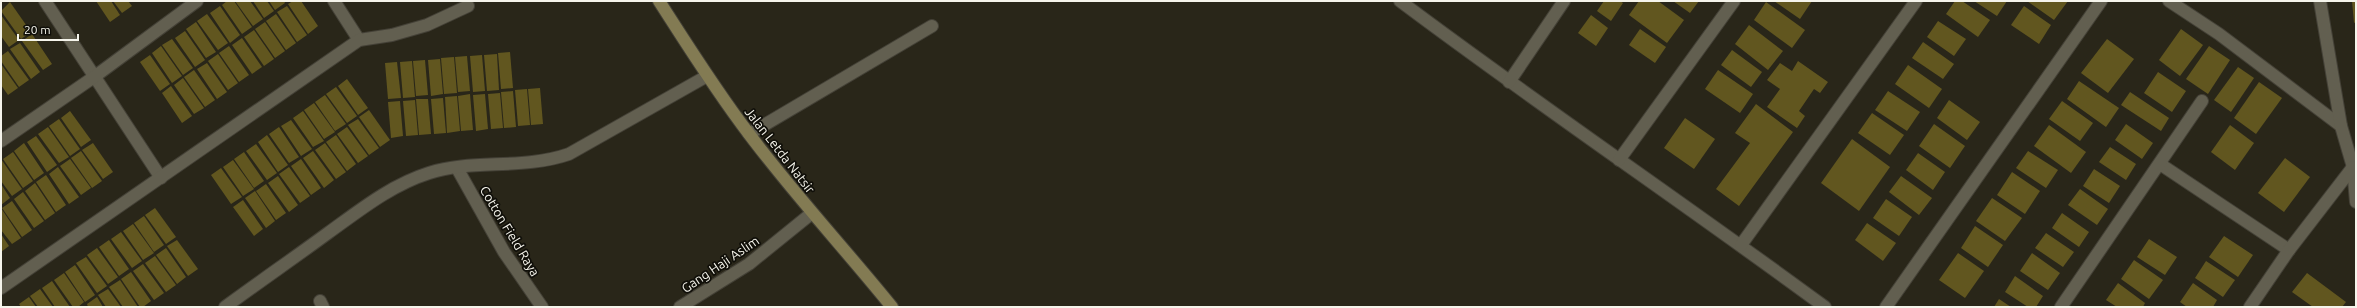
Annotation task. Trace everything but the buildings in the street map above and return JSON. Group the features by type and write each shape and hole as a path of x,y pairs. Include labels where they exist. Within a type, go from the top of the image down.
{"main road":[{"name":"Jalan Letda Natsir","path":"659,1 707,76 749,134 812,213 892,307"}],"street":[{"path":"46,1 161,178"},
{"path":"1,141 94,77 197,1"},
{"path":"334,1 359,40"},
{"path":"1509,82 1564,1"},
{"path":"1619,160 1734,1"},
{"path":"1741,245 1916,1"},
{"path":"1886,307 2102,1"},
{"path":"2169,1 2219,34 2341,126"},
{"path":"2320,1 2341,126 2353,166 2356,202"},
{"path":"1405,2 1509,82 1741,245 1825,307"},
{"path":"1,288 359,40 392,35 427,25 468,6"},
{"path":"749,134 932,26"},
{"path":"225,307 374,200 400,184 430,172 457,168 548,161 569,154 707,76"},
{"path":"2060,307 2202,101"},
{"path":"2160,164 2289,250"},
{"path":"2250,307 2289,250 2353,166"},
{"name":"Cotton Field Raya","path":"457,168 504,252 542,307"},
{"name":"Gang Haji Aslim","path":"680,307 749,264 812,213"}]}
